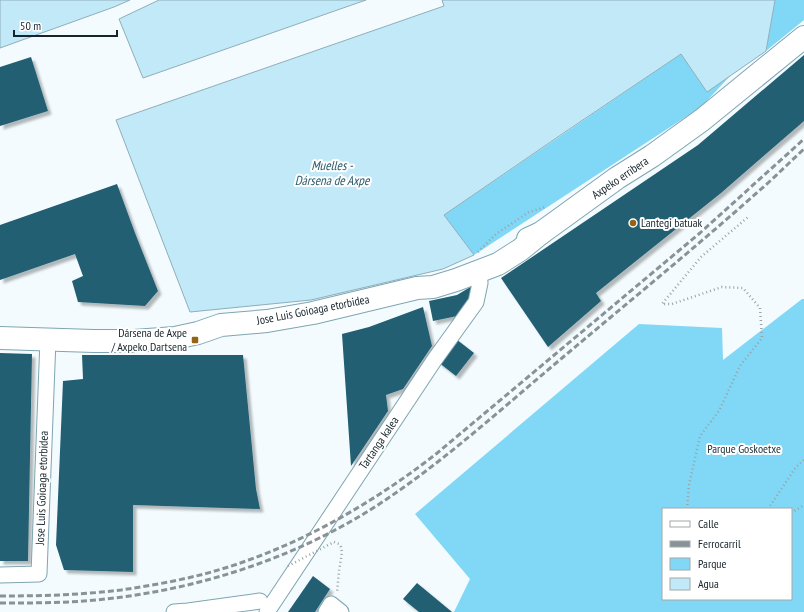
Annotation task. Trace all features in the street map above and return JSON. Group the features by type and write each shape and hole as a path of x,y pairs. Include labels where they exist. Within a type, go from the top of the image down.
{"main road":[{"name":"Axpeko erribera","path":"417,288 471,266 541,233 617,178 652,156 702,120 804,37"},
{"name":"Jose Luis Goioaga etorbidea","path":"0,338 66,341 134,341 174,338 198,333 221,325 267,321 313,313 417,288 433,287 456,280 477,264 498,264 520,250 541,233"}],"street":[{"name":"Tartanga kalea","path":"264,607 435,358 476,302 480,283 477,264"},
{"name":"Jose Luis Goioaga etorbidea","path":"0,575 39,574 48,339"},
{"path":"174,612 264,607"}],"path":[{"path":"477,264 496,234 529,212 550,205"},
{"path":"687,508 689,485 700,436 719,411 740,366 762,338 760,308 743,288 722,287 672,304 662,304 701,256 748,217"},
{"path":"769,508 796,467 804,460"},
{"path":"792,512 804,505"},
{"path":"288,566 334,542 339,544 342,552 338,592 333,609"}],"green space":[{"path":"775,0 804,0 804,20 766,51"},
{"path":"681,54 707,92 732,74 701,107 474,255 444,215"},
{"name":"Parque Goskoetxe","path":"802,299 804,299 804,612 454,612 470,579 415,514 639,324 722,328 723,360"}],"water":[{"path":"0,0 130,0 0,48"},
{"path":"159,0 366,0 143,78 119,19"},
{"name":"Muelles - Dársena de Axpe","path":"442,0 775,0 766,51 707,92 681,54 444,215 474,255 443,269 311,300 190,312 116,120 444,6"}],"building":[{"path":"804,55 804,121 721,193 596,293 601,301 548,347 501,278 698,145"},
{"path":"31,57 48,111 0,126 0,67"},
{"path":"117,184 158,291 145,306 78,302 72,281 83,276 75,254 0,280 0,225"},
{"path":"472,286 475,293 462,315 433,321 429,301 457,295"},
{"path":"423,307 432,346 403,389 386,395 388,411 351,466 342,334 369,327"},
{"path":"456,339 474,353 456,376 438,362"},
{"path":"0,353 32,354 28,561 0,561"},
{"path":"82,355 243,355 256,489 260,509 133,505 133,572 64,570 56,545 63,381 83,379"},
{"path":"313,576 330,589 315,612 288,612"},
{"path":"417,583 452,612 419,612 403,599"}],"railway":[{"path":"0,596 60,595 106,592 194,577 235,565 326,526 383,492 436,454 700,233 804,139"},
{"path":"0,603 84,601 132,596 168,589 203,581 273,559 339,528 370,510 444,457 718,227 804,149"}],"place":[{"name":"Lantegi batuak","path":"633,223"},
{"name":"Dársena de Axpe / Axpeko Dartsena","path":"195,340"}]}
